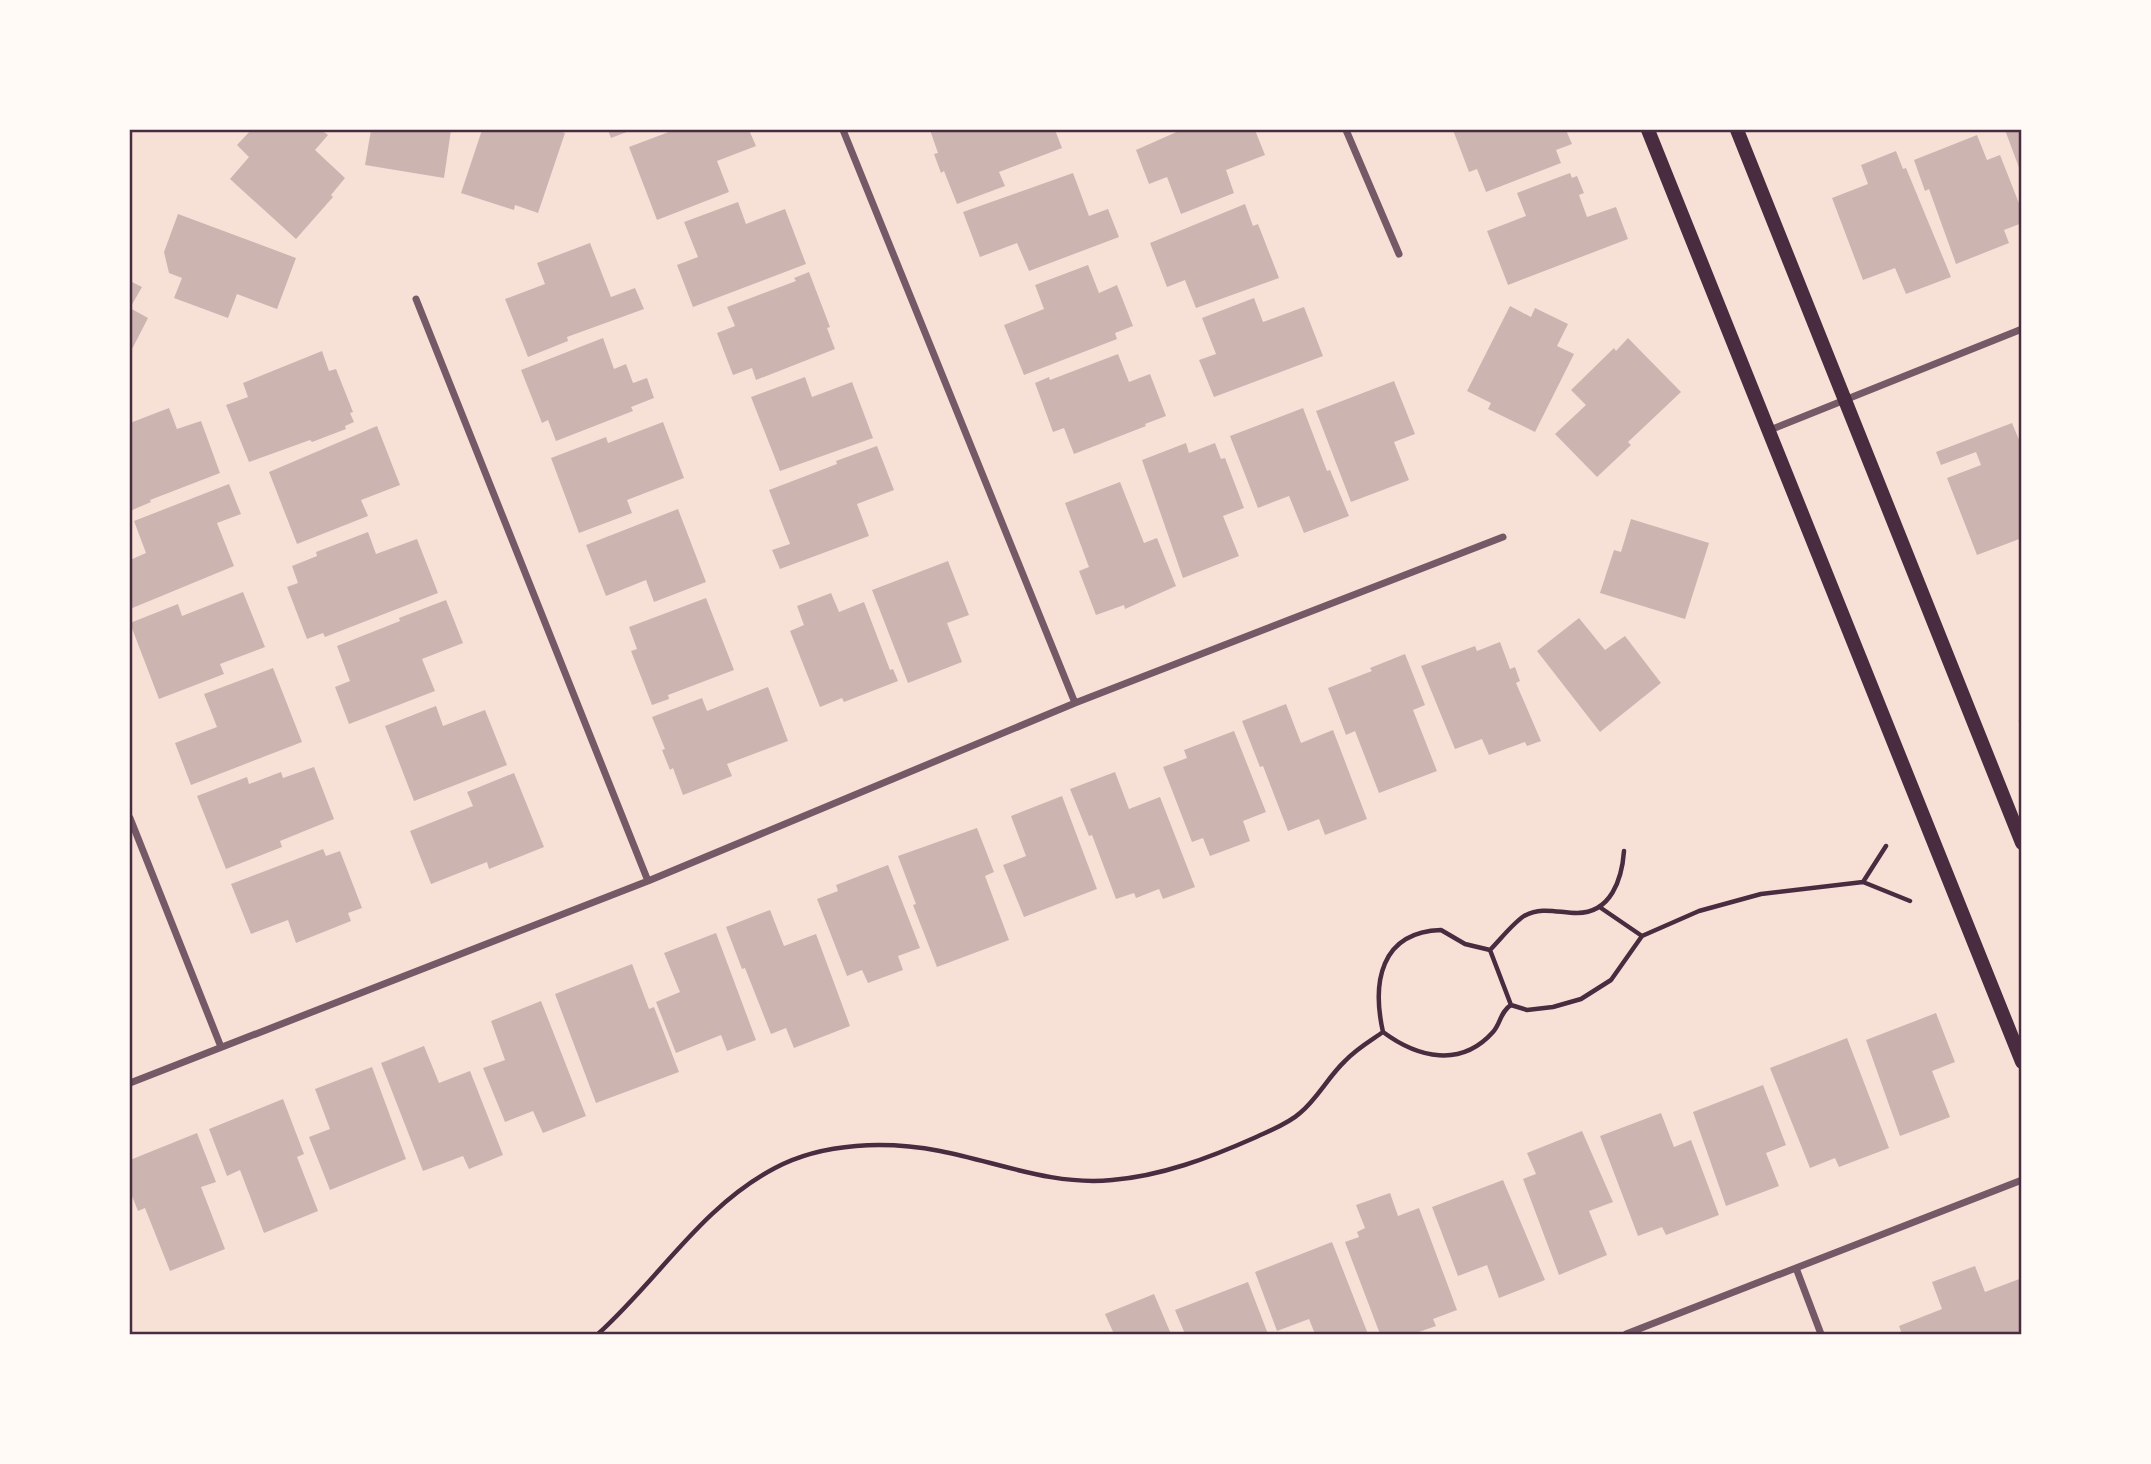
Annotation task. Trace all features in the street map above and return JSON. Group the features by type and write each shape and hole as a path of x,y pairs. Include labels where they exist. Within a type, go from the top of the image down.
{"main road":[{"path":"1648,130 2021,1062"},
{"path":"1737,130 2021,843"}],"street":[{"path":"843,130 1075,704"},
{"path":"1346,130 1399,254"},
{"path":"416,299 648,881"},
{"path":"1770,430 2021,329"},
{"path":"130,1083 648,881 1075,704 1503,537"},
{"path":"130,818 221,1047"},
{"path":"1626,1335 2021,1180"},
{"path":"1796,1268 1821,1335"}],"path":[{"path":"1863,883 1886,846"},
{"path":"1490,950 1524,916 1543,909 1579,913 1601,908 1614,892 1623,870 1623,851"},
{"path":"1511,1005 1527,1010 1553,1007 1581,999 1611,980 1642,936 1699,911 1760,894 1863,883 1910,901"},
{"path":"1601,908 1642,936"},
{"path":"1490,950 1465,944 1441,930 1424,931 1405,940 1382,965 1378,1001 1383,1032 1415,1051 1427,1055 1453,1056 1479,1044 1495,1030 1504,1010 1511,1005"},
{"path":"1490,950 1511,1005"},
{"path":"598,1335 704,1219 736,1192 776,1167 808,1155 850,1146 893,1144 940,1151 1045,1177 1111,1181 1168,1170 1219,1153 1298,1115 1343,1062 1383,1032"}],"building":[{"path":"251,130 321,130 328,135 315,150 345,178 331,195 333,197 296,239 230,179 249,157 237,145"},
{"path":"371,130 451,130 444,178 365,165"},
{"path":"482,130 555,130 565,133 538,213 515,205 514,210 461,193"},
{"path":"608,130 632,130 611,138"},
{"path":"674,130 749,130 756,146 717,161 729,192 657,220 629,147"},
{"path":"930,130 1055,130 1062,148 999,172 1005,186 957,204 934,154 938,153"},
{"path":"1181,130 1255,130 1265,155 1226,170 1234,193 1181,214 1167,177 1149,184 1136,150"},
{"path":"1453,130 1566,130 1572,144 1556,150 1561,163 1486,192 1477,169 1469,172"},
{"path":"2005,130 2022,130 2022,173 2021,173"},
{"path":"1977,135 1987,160 2000,155 2022,211 2022,223 2004,230 2009,243 1956,264 1929,189 1925,191 1914,160"},
{"path":"1896,151 1903,169 1906,168 1951,277 1906,294 1895,268 1863,280 1832,198 1868,184 1861,165"},
{"path":"1073,173 1089,216 1108,209 1119,237 1029,271 1017,243 980,257 963,212"},
{"path":"1570,173 1572,178 1577,176 1584,193 1579,195 1587,217 1616,207 1628,239 1508,285 1487,231 1526,216 1517,193"},
{"path":"738,202 746,224 785,209 806,264 693,307 677,265 698,257 684,222"},
{"path":"1245,204 1253,226 1258,224 1279,278 1196,308 1185,280 1167,287 1150,243"},
{"path":"178,214 296,258 277,309 237,294 228,318 174,298 182,278 169,273 164,252"},
{"path":"590,243 611,297 635,288 644,309 567,337 568,341 528,357 505,299 545,284 537,263"},
{"path":"1088,265 1099,293 1117,285 1133,326 1115,333 1117,339 1024,375 1004,325 1044,309 1035,285"},
{"path":"809,272 830,327 827,328 835,349 756,380 752,368 733,375 717,333 735,326 727,307 796,281 794,278"},
{"path":"130,281 142,287 130,308"},
{"path":"1254,298 1263,322 1304,307 1323,356 1214,397 1199,360 1216,354 1202,318"},
{"path":"1510,306 1531,317 1535,308 1568,324 1557,346 1574,354 1535,432 1488,409 1491,403 1467,391"},
{"path":"130,308 148,318 130,353"},
{"path":"603,338 614,369 626,364 633,383 647,378 654,398 631,407 633,411 556,441 548,420 542,423 521,370"},
{"path":"1628,338 1681,392 1628,442 1631,445 1597,477 1555,434 1586,405 1571,390"},
{"path":"322,351 329,371 336,369 353,412 350,413 354,422 345,426 346,429 312,442 310,440 249,462 226,405 248,397 243,383"},
{"path":"1118,354 1129,382 1150,374 1166,416 1074,454 1064,428 1053,432 1035,383 1049,377 1050,380"},
{"path":"805,377 812,397 852,382 873,438 780,471 751,397"},
{"path":"1394,381 1415,434 1394,442 1409,480 1351,502 1316,411"},
{"path":"169,408 177,429 201,421 220,473 150,500 151,502 130,511 130,423"},
{"path":"1303,408 1327,471 1330,470 1349,516 1304,533 1289,496 1258,508 1230,436"},
{"path":"663,422 684,478 627,500 632,513 579,533 551,458 606,437 608,443"},
{"path":"2012,423 2022,447 2022,538 1977,555 1947,478 1981,465 1976,452 1941,465 1936,452"},
{"path":"377,426 400,485 361,500 368,516 297,544 269,472"},
{"path":"1186,443 1189,453 1215,443 1221,459 1225,458 1244,508 1223,516 1239,556 1183,578 1142,460"},
{"path":"877,446 894,490 857,504 869,536 780,569 772,550 790,544 769,490"},
{"path":"1120,482 1144,543 1157,538 1176,586 1125,609 1124,605 1096,615 1079,571 1089,567 1065,503"},
{"path":"229,484 241,514 217,523 234,566 130,609 130,560 146,553 134,521"},
{"path":"678,509 706,582 654,602 646,580 606,596 586,545"},
{"path":"1631,519 1709,543 1685,619 1600,593 1614,550 1621,552"},
{"path":"368,532 376,554 417,539 438,593 325,637 323,633 307,639 287,587 298,583 292,566 317,556 316,552"},
{"path":"948,561 969,615 947,623 962,662 908,683 872,590"},
{"path":"243,592 265,647 220,664 224,674 159,699 130,623 178,604 182,616"},
{"path":"831,593 839,612 864,602 890,670 893,669 898,681 844,702 842,698 820,707 790,631 804,625 797,606"},
{"path":"706,598 734,670 668,695 669,699 652,705 631,651 637,649 629,627"},
{"path":"446,600 463,643 422,659 435,691 349,724 335,687 350,681 337,646"},
{"path":"1579,618 1605,650 1625,636 1661,683 1600,732 1537,651"},
{"path":"1500,642 1510,669 1515,667 1520,681 1516,683 1541,741 1527,746 1525,742 1489,755 1482,739 1455,749 1421,666 1475,646 1477,651"},
{"path":"1405,654 1425,705 1413,710 1437,771 1379,793 1355,731 1346,735 1328,688 1372,671 1370,668"},
{"path":"273,668 302,742 191,785 175,743 217,727 204,694"},
{"path":"768,687 788,741 727,764 732,776 683,795 673,768 670,770 662,750 665,749 652,717 702,698 707,711"},
{"path":"1286,704 1301,743 1333,730 1367,819 1325,835 1319,819 1288,831 1242,721"},
{"path":"436,706 443,726 485,710 507,765 414,801 385,726"},
{"path":"1234,731 1266,812 1243,821 1250,841 1210,856 1203,838 1192,842 1163,767 1187,758 1184,750"},
{"path":"314,767 334,819 280,841 282,847 226,869 197,796 247,777 249,784 281,772 283,778"},
{"path":"1115,772 1129,809 1160,797 1195,887 1163,899 1159,889 1136,898 1134,893 1116,899 1092,835 1089,836 1070,789"},
{"path":"514,773 544,847 489,869 487,862 431,884 410,831 473,806 467,792"},
{"path":"1062,796 1097,889 1024,917 1003,865 1026,856 1011,816"},
{"path":"977,828 994,872 985,876 1009,940 937,967 898,856"},
{"path":"323,849 326,856 340,851 362,908 348,913 351,921 296,943 288,920 251,934 231,884"},
{"path":"888,865 920,948 898,956 903,970 868,983 862,970 847,976 817,899 838,891 836,885"},
{"path":"770,910 784,946 816,934 850,1026 794,1048 786,1028 771,1034 726,927"},
{"path":"716,933 756,1040 727,1051 721,1035 676,1053 656,1002 680,992 664,953"},
{"path":"632,964 649,1009 654,1007 679,1072 596,1103 555,994"},
{"path":"541,1001 586,1116 543,1133 533,1111 505,1122 483,1068 505,1060 491,1021"},
{"path":"1936,1013 1955,1062 1932,1071 1950,1117 1900,1136 1866,1040"},
{"path":"1847,1038 1889,1148 1839,1167 1835,1158 1810,1168 1770,1068"},
{"path":"424,1046 439,1083 470,1071 503,1155 469,1169 463,1156 423,1171 381,1063"},
{"path":"372,1067 406,1159 330,1190 309,1137 330,1129 315,1089"},
{"path":"1763,1085 1786,1145 1766,1153 1779,1186 1726,1206 1693,1112"},
{"path":"283,1099 304,1154 297,1157 318,1211 264,1233 240,1170 227,1176 209,1129"},
{"path":"1661,1113 1674,1147 1691,1140 1719,1215 1666,1235 1662,1227 1638,1236 1600,1136"},
{"path":"1582,1131 1613,1202 1589,1211 1607,1255 1559,1275 1523,1179 1536,1174 1527,1153"},
{"path":"197,1133 216,1182 201,1187 225,1249 170,1271 145,1208 138,1211 130,1191 130,1160"},
{"path":"1503,1180 1545,1280 1499,1298 1487,1265 1458,1276 1432,1207"},
{"path":"1390,1193 1398,1216 1419,1208 1457,1310 1433,1319 1436,1326 1413,1334 1380,1334 1345,1242 1359,1237 1357,1232 1365,1228 1356,1205"},
{"path":"1332,1242 1368,1334 1315,1334 1309,1319 1277,1331 1255,1272"},
{"path":"1975,1266 1985,1292 2022,1278 2022,1333 1902,1334 1899,1326 1942,1309 1932,1282"},
{"path":"1248,1282 1268,1334 1185,1334 1175,1310"},
{"path":"1154,1294 1171,1334 1114,1334 1105,1314"}]}
